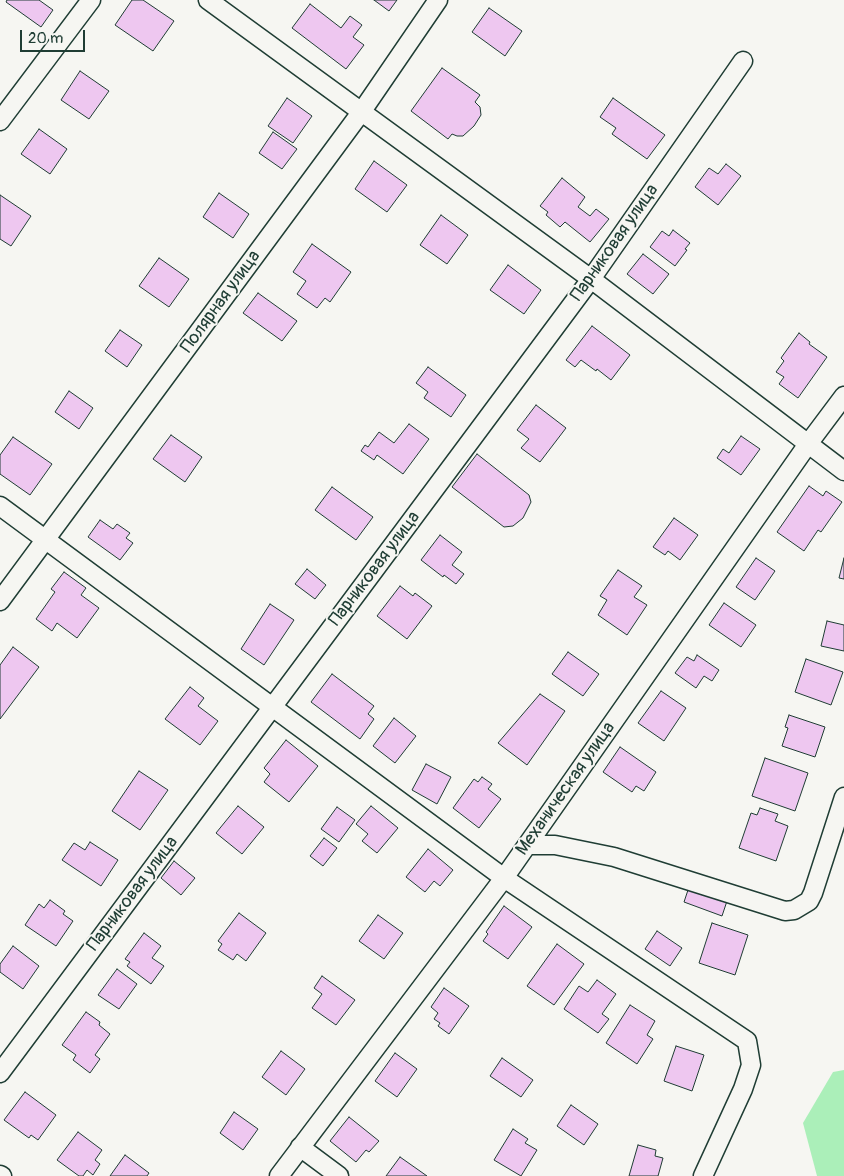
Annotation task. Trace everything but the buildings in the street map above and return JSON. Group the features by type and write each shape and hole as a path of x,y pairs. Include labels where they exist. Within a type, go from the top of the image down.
{"street":[{"path":"0,121 91,0"},
{"path":"208,0 591,279 844,471"},
{"name":"Полярная улица","path":"0,601 362,111 438,0"},
{"name":"Парниковая улица","path":"0,1073 591,279 743,61"},
{"name":"Механическая улица","path":"279,1176 528,845 808,444 844,396"},
{"path":"0,506 504,878 747,1041 751,1065 743,1089 702,1176"},
{"path":"528,845 555,845 614,857 785,912 794,910 809,901 844,797"},
{"path":"300,1148 340,1176"}],"green space":[{"path":"844,1070 844,1176 817,1176 803,1123 833,1072"}]}
